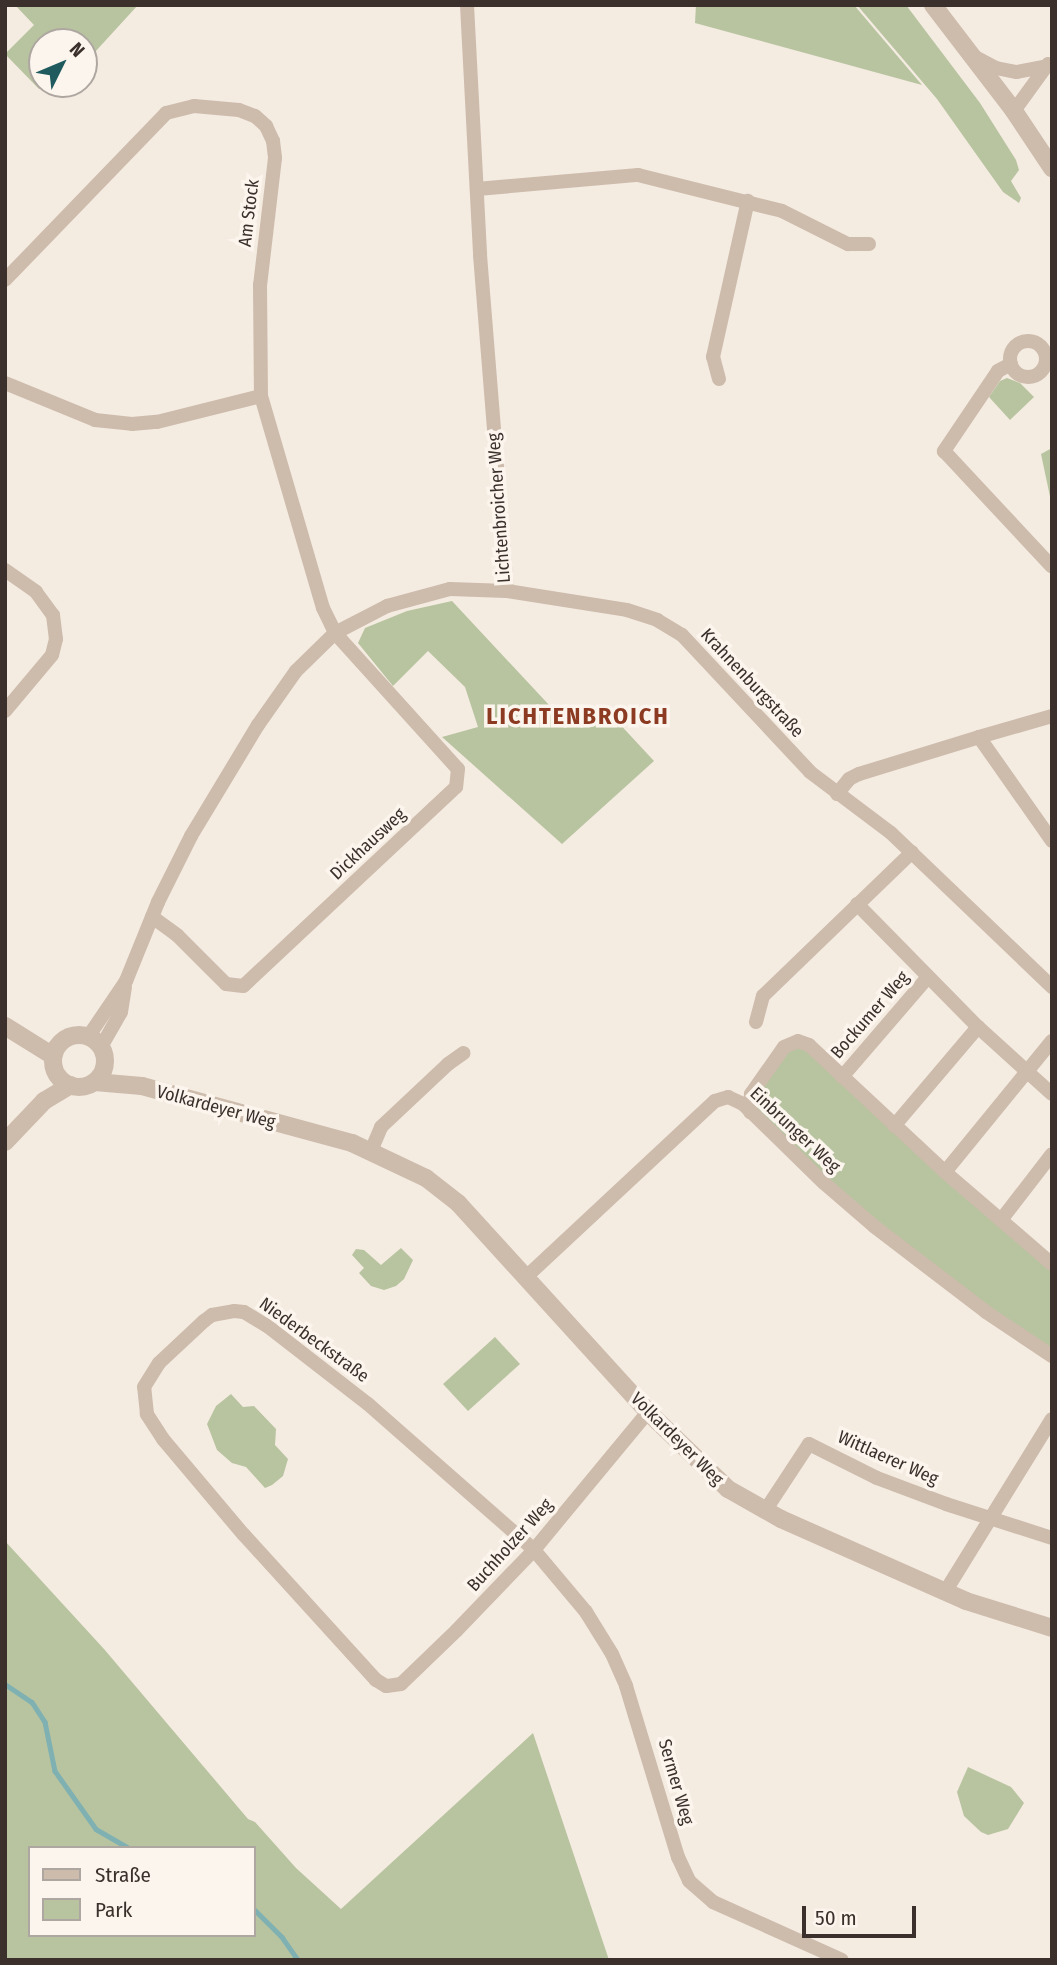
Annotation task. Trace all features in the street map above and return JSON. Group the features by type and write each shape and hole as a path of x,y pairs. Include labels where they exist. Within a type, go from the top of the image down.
{"street":[{"name":"Lichtenbroicher Weg","path":"98,1048 121,1012 126,981 152,917 191,836 258,725 296,671 335,633 387,606 450,589 507,591 477,189 467,5"},
{"path":"933,5 1014,111 1052,168"},
{"path":"970,53 983,62 1006,71 1030,72 1049,62"},
{"path":"1014,111 1049,62"},
{"name":"Am Stock","path":"5,280 166,113 194,106 239,110 255,116 267,126 273,141 275,158 260,285 261,396 323,608 335,633"},
{"path":"477,189 638,175 782,211 848,244 869,244"},
{"path":"719,379 713,357 748,201"},
{"path":"1011,364 999,371 944,451 1052,567"},
{"path":"5,383 95,421 132,424 157,422 261,396"},
{"path":"5,570 36,593 53,615 56,639 52,655 5,710"},
{"name":"Krahnenburgstraße","path":"507,591 627,610 657,620 682,635 810,772 891,832 1052,987"},
{"name":"Dickhausweg","path":"152,917 177,935 226,984 243,986 456,787 460,776 452,760 335,633"},
{"path":"837,794 849,779 859,774 1052,716"},
{"path":"979,737 1052,841"},
{"path":"756,1022 763,996 912,852"},
{"name":"Bockumer Weg","path":"857,904 978,1027 1052,1094"},
{"name":"Bockumer Weg","path":"842,1077 928,977"},
{"path":"5,1026 41,1042 76,1035 98,1048 103,1073 95,1082"},
{"path":"894,1126 978,1027"},
{"path":"5,1142 44,1101 71,1086 55,1064 25,1037"},
{"path":"44,1101 65,1039"},
{"path":"945,1172 1052,1041"},
{"name":"Bockumer Weg","path":"750,1112 751,1094 784,1047 793,1043 809,1045 945,1172 1052,1264"},
{"name":"Volkardeyer Weg","path":"98,1048 142,1086"},
{"path":"371,1151 380,1127 464,1053"},
{"name":"Volkardeyer Weg","path":"71,1086 86,1086 95,1082 142,1086 371,1151 426,1178 458,1203 648,1412 728,1489 765,1511 945,1592 1052,1628"},
{"name":"Einbrunger Weg","path":"526,1277 715,1101 728,1097 737,1099 824,1184 876,1227 986,1312 1052,1356"},
{"path":"1001,1220 1052,1154"},
{"name":"Niederbeckstraße","path":"386,1686 376,1680 243,1534 163,1439 147,1414 144,1387 149,1375 204,1321 212,1315 234,1311 244,1312 266,1325 419,1447 534,1550"},
{"name":"Buchholzer Weg","path":"386,1686 401,1684 456,1632 534,1550 648,1412"},
{"path":"945,1592 1052,1419"},
{"name":"Wittlaerer Weg","path":"765,1511 809,1444 877,1478 988,1520 1052,1538"},
{"name":"Sermer Weg","path":"534,1550 573,1595 612,1654 626,1686 678,1857 689,1881 713,1902 842,1960"}],"green space":[{"path":"15,5 138,5 98,49 98,28 31,28 34,25"},
{"path":"696,5 854,5 922,85 695,23"},
{"path":"857,5 906,5 980,103 1016,160 1019,170 1011,181 1021,198 1019,203 1003,192 937,99"},
{"path":"28,31 28,78 5,54"},
{"path":"1007,378 1020,383 1034,397 1010,420 989,397 1000,381"},
{"path":"1052,448 1052,506 1041,454"},
{"path":"452,601 550,706 583,721 602,705 654,761 562,844 442,737 478,727 465,687 428,651 393,686 358,643 365,628 407,611"},
{"path":"798,1041 1052,1264 1052,1354 986,1312 751,1114 751,1094"},
{"path":"401,1248 413,1260 404,1279 396,1286 384,1290 371,1286 359,1273 364,1268 352,1255 356,1249 364,1250 381,1265"},
{"path":"495,1337 520,1364 468,1411 443,1384"},
{"path":"231,1394 243,1407 254,1406 276,1429 275,1445 288,1459 283,1476 265,1488 246,1467 232,1463 217,1450 207,1424 216,1406"},
{"path":"5,1541 104,1649 248,1819 255,1822 296,1868 341,1909 533,1733 609,1960 5,1960"},
{"path":"968,1767 1011,1787 1024,1803 1008,1829 988,1835 964,1816 957,1792"}],"waterway":[{"path":"5,1684 32,1702 45,1722 55,1771 96,1829 126,1846"},
{"path":"256,1911 282,1937 298,1960"}],"district":[{"name":"LICHTENBROICH","path":"578,717"}]}
